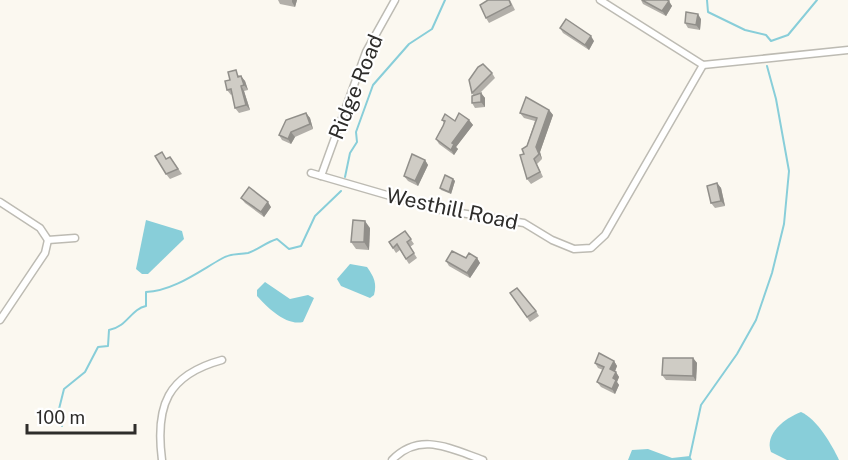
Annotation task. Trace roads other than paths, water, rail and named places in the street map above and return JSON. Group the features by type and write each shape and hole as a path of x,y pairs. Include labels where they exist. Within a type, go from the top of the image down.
{"street":[{"name":"Ridge Road","path":"321,176 366,52 395,0"},
{"path":"600,0 703,65 848,50"},
{"name":"Westhill Road","path":"311,173 435,209 524,223 552,240 574,249 591,248 605,235 703,65"},
{"path":"0,202 40,228 48,240 45,254 0,321"},
{"path":"48,240 75,238"},
{"path":"162,460 160,415 168,393 183,377 201,365 222,360"},
{"path":"392,460 403,449 429,442 483,460"}],"water":[{"path":"146,220 182,231 184,239 148,274 142,274 136,269"},
{"path":"350,264 367,267 375,287 374,295 370,298 341,286 337,279"},
{"path":"265,282 290,299 308,295 314,298 303,322 297,323 284,319 261,301 257,296 257,290"},
{"path":"801,412 818,426 839,460 787,460 771,452 770,439 773,433 789,418"},
{"path":"648,449 672,458 690,456 692,460 628,460 632,450"}],"waterway":[{"path":"345,177 350,153 357,142 356,132 373,85 409,44 432,29 445,0"},
{"path":"707,0 708,12 745,30 766,35 771,41 788,35 817,0"},
{"path":"690,456 701,405 737,354 756,320 772,273 784,224 789,171 776,99 767,66"},
{"path":"62,426 57,417 64,389 85,372 98,347 108,346 109,330 146,306 146,292 176,285 224,257 248,253 277,239 289,249 301,246 315,216 341,191"}]}
